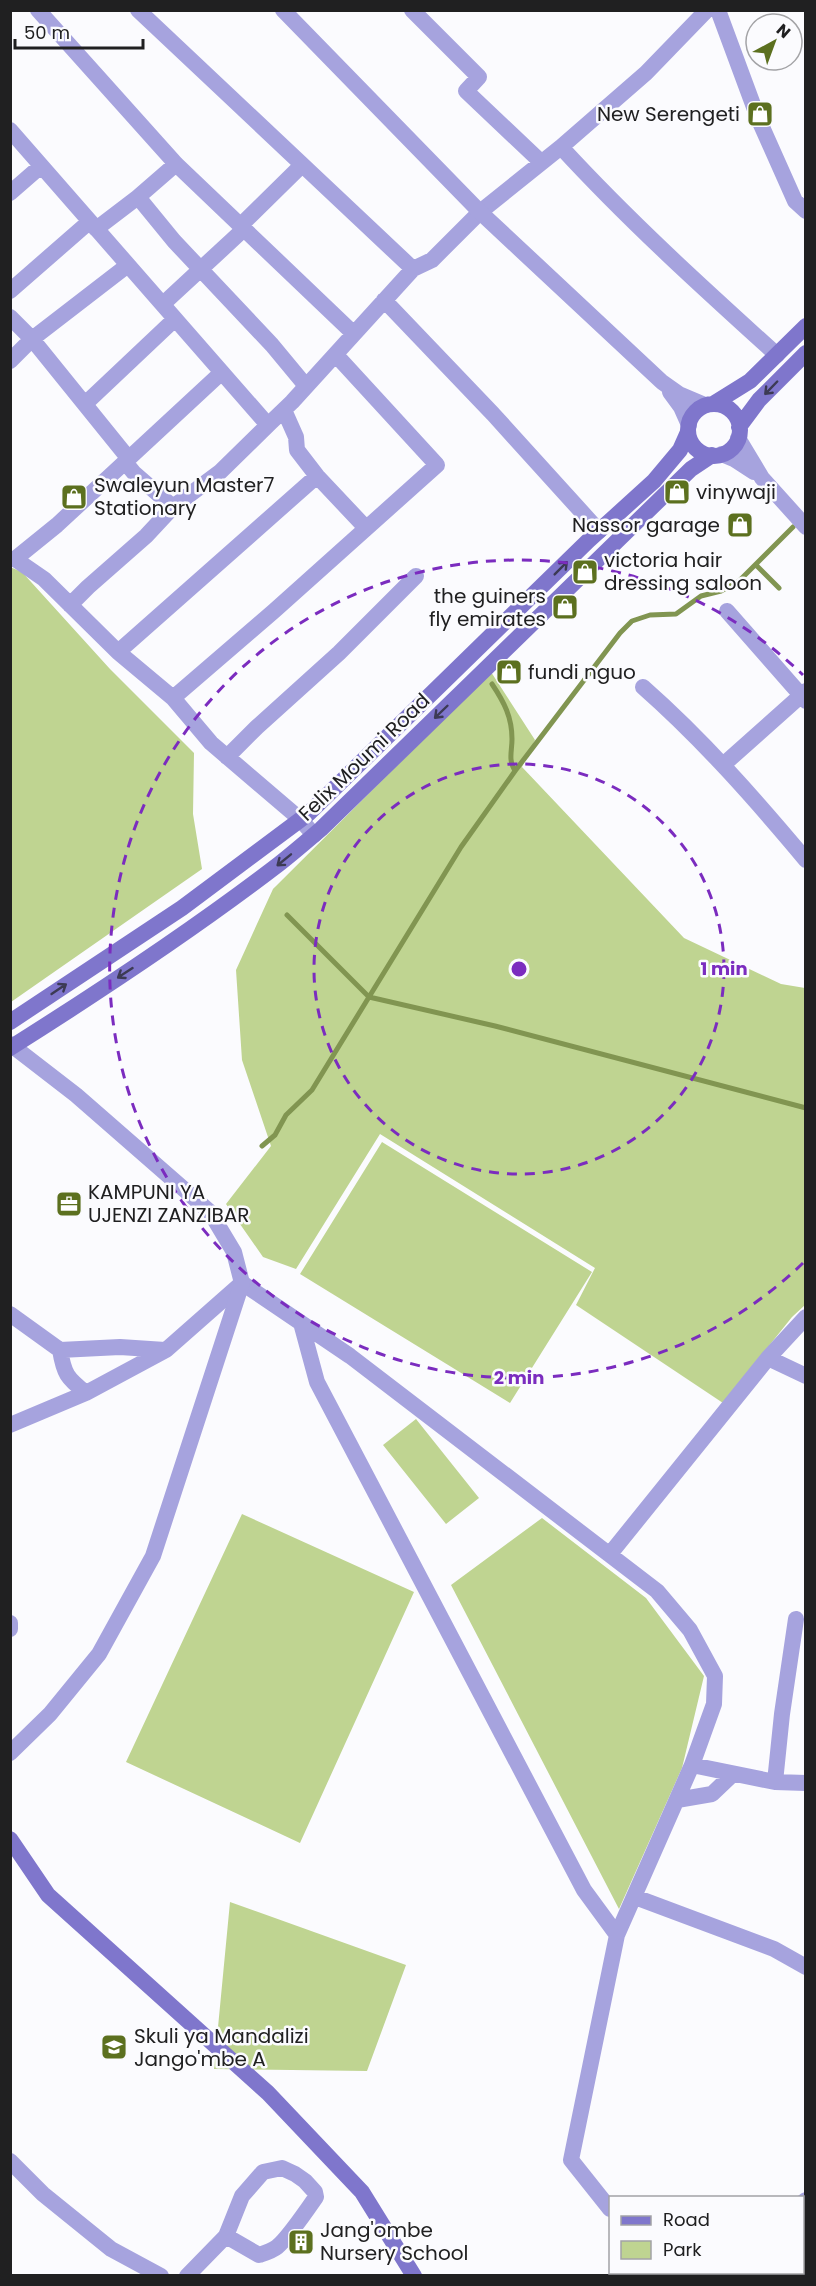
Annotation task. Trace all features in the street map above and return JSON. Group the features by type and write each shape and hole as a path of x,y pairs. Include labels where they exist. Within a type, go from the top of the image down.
{"main road":[{"path":"806,326 738,391 694,413 689,428 693,445 705,453 717,454 732,448 759,400 806,353"},
{"path":"709,405 728,408 738,419 739,432"},
{"name":"Felix Moumi Road","path":"10,1022 182,908 300,819 599,531 654,481 680,450 689,428"},
{"name":"Felix Moumi Road","path":"11,1046 152,955 234,897 314,835 691,469 717,454"},
{"path":"540,589 553,603"},
{"path":"451,676 464,690"},
{"path":"10,1839 48,1895 268,2093 362,2192 414,2276"}],"street":[{"path":"38,10 176,164 353,333"},
{"path":"138,10 413,269"},
{"path":"412,10 479,77 466,91 541,162"},
{"path":"70,605 146,536 173,507 220,472 284,410 413,269 432,260 480,212 561,147 646,73 707,10"},
{"path":"718,10 758,118 795,201 806,211"},
{"path":"284,11 480,212 662,382 679,394 709,405"},
{"path":"10,130 267,425"},
{"path":"561,147 640,229 777,355"},
{"path":"10,291 92,225 138,197 176,164"},
{"path":"163,304 243,227 302,165"},
{"path":"10,193 41,166"},
{"path":"138,197 174,241 272,345 306,386"},
{"path":"10,361 32,339 128,266"},
{"path":"384,300 493,414 599,531"},
{"path":"10,317 32,339 85,404 134,473 173,507"},
{"path":"85,404 175,319"},
{"path":"173,698 437,465 336,355"},
{"path":"221,373 57,525 13,559 44,579 118,652 173,698 211,743 300,819 314,835"},
{"path":"662,382 681,407 689,428"},
{"path":"284,410 296,437 297,450 317,476 366,528"},
{"path":"739,432 746,453 762,478 806,527"},
{"path":"717,454 734,459 762,478"},
{"path":"118,652 317,476"},
{"path":"227,757 339,653 416,576"},
{"path":"723,765 804,695 727,611"},
{"path":"643,687 723,765 806,860"},
{"path":"10,1753 50,1714 99,1654 153,1556 242,1283 234,1252 210,1212 76,1095 11,1046"},
{"path":"242,1283 350,1356 657,1591 690,1630 715,1676 714,1704 692,1765 617,1935 571,2160 609,2208"},
{"path":"10,1425 86,1394 166,1350 242,1283"},
{"path":"10,1314 60,1350 120,1347 166,1350"},
{"path":"610,1554 768,1358 806,1317"},
{"path":"301,1323 317,1382 584,1890 617,1935"},
{"path":"60,1350 64,1372 86,1394"},
{"path":"768,1358 806,1376"},
{"path":"775,1782 778,1742 796,1619"},
{"path":"10,1623 10,1629"},
{"path":"788,1670 806,1671"},
{"path":"692,1765 775,1782 806,1783"},
{"path":"677,1800 712,1794 733,1774"},
{"path":"634,1897 774,1949 806,1967"},
{"path":"10,2161 43,2194 139,2271 161,2276"},
{"path":"187,2276 226,2236 242,2196 263,2172 282,2168 305,2181 315,2192 316,2197 310,2205 277,2247 268,2252 259,2255 226,2236"}],"green space":[{"path":"10,567 22,572 110,669 194,753 193,814 202,869 11,1002"},
{"path":"491,672 535,740 522,767 684,938 781,984 805,988 805,1305 792,1317 723,1403 576,1305 595,1268 380,1134 296,1269 263,1257 226,1204 271,1146 242,1060 236,970 273,889"},
{"path":"382,1142 592,1272 510,1403 300,1274"},
{"path":"416,1419 479,1498 446,1524 383,1445"},
{"path":"242,1514 414,1592 300,1843 126,1762"},
{"path":"542,1518 646,1598 704,1676 682,1768 619,1909 451,1585"},
{"path":"230,1902 406,1965 367,2071 214,2069"}],"waterway":[{"path":"287,915 369,997 461,847 515,771 620,633 632,621 650,615 676,614 701,596 721,591 739,581 793,527"},
{"path":"756,565 779,588"},
{"path":"492,684 509,717 512,731 511,759 515,771"},
{"path":"262,1146 275,1135 286,1115 312,1090 369,997 495,1026 806,1108"}],"place":[{"name":"New Serengeti","path":"760,114"},
{"name":"vinywaji","path":"677,492"},
{"name":"Swaleyun Master7 Stationary","path":"74,497"},
{"name":"Nassor garage","path":"740,525"},
{"name":"victoria hair dressing saloon","path":"585,572"},
{"name":"the guiners fly emirates","path":"565,607"},
{"name":"fundi nguo","path":"509,672"},
{"name":"KAMPUNI YA UJENZI ZANZIBAR","path":"69,1204"},
{"name":"Skuli ya Mandalizi Jango'mbe A","path":"114,2047"},
{"name":"Jang'ombe Nursery School","path":"301,2242"}]}
